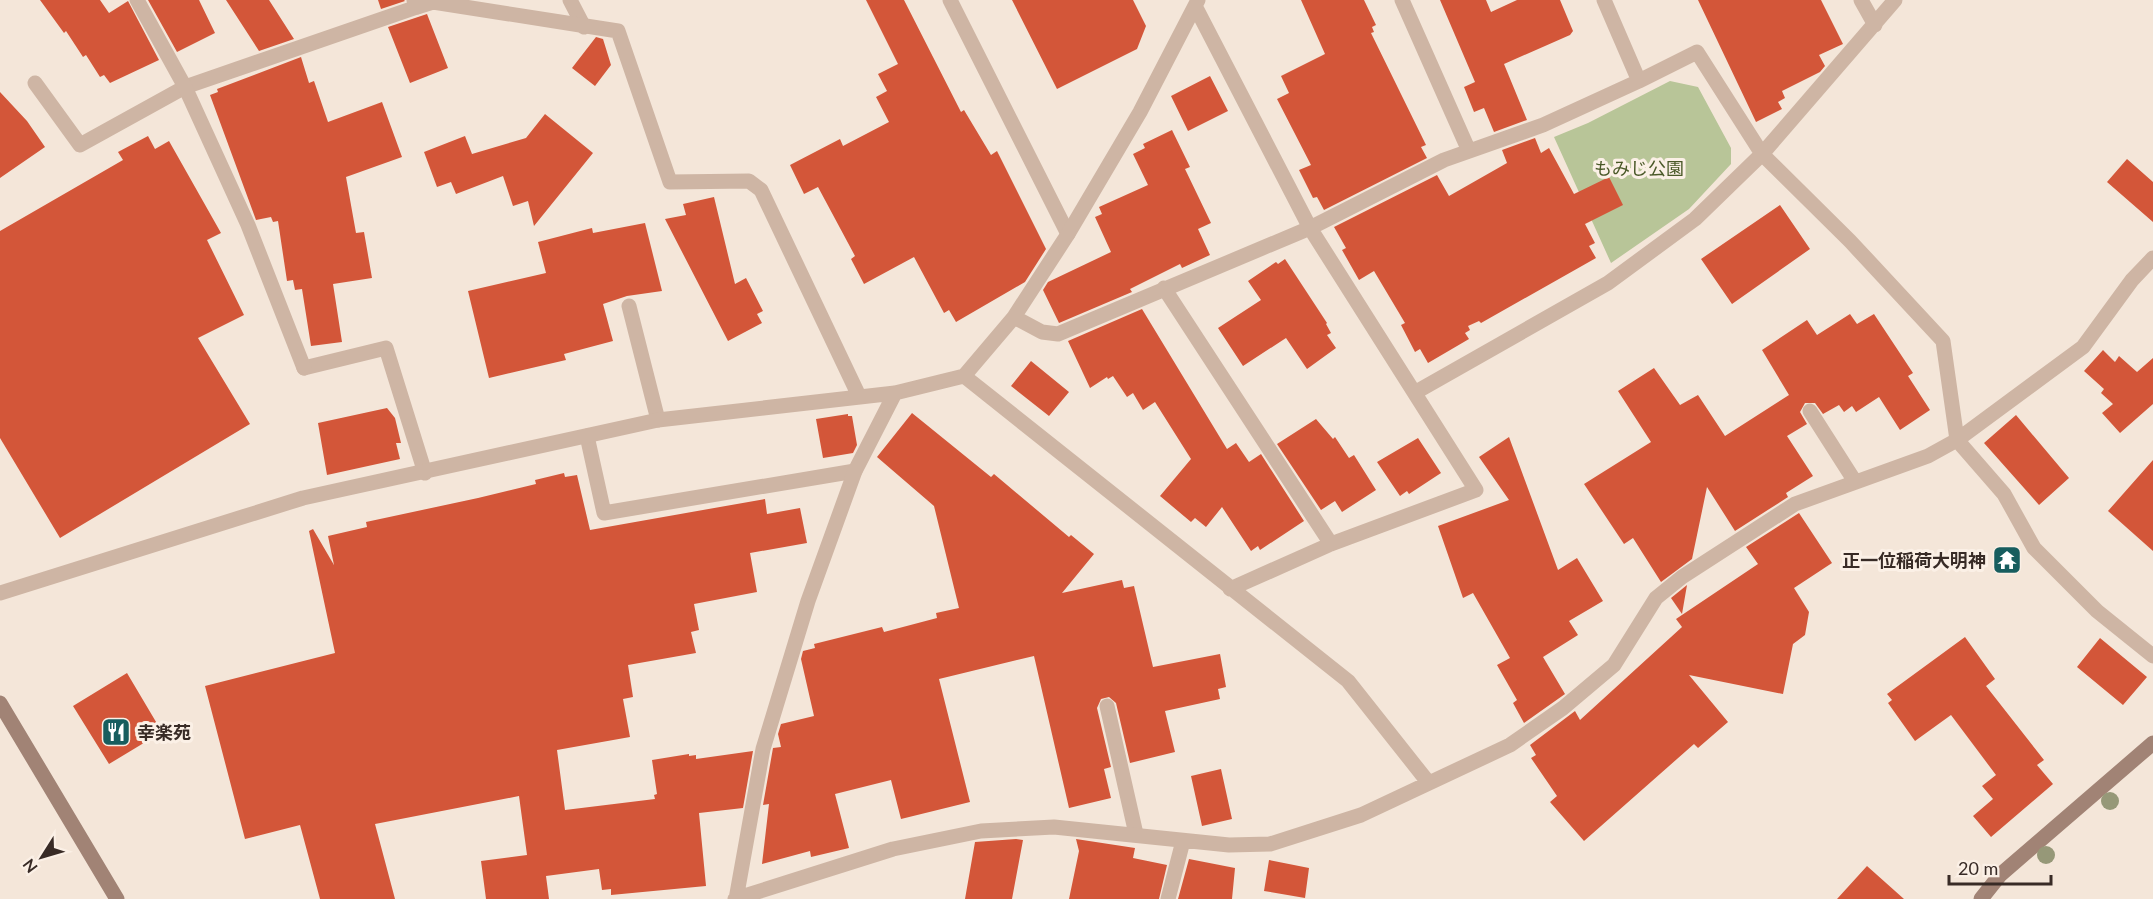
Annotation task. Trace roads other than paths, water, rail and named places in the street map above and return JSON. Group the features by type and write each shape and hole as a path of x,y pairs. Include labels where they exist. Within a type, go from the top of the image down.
{"street":[{"path":"137,0 185,87 248,225 304,368 386,348 425,473"},
{"path":"570,0 584,27"},
{"path":"950,0 1068,234"},
{"path":"1402,0 1469,151"},
{"path":"1604,0 1639,81"},
{"path":"1861,0 1875,25"},
{"path":"1416,392 1608,283 1695,219 1762,154 1895,0"},
{"path":"35,83 80,145 185,87 416,3 433,2 618,31 670,182 749,181 761,190 859,396"},
{"path":"0,593 303,498 658,420 896,393 964,376 1014,316 1068,234 1140,112 1197,3"},
{"path":"1197,3 1310,228 1476,490 1331,544 1230,590"},
{"path":"1014,316 1042,332 1059,334 1310,228 1444,160 1543,125 1697,52 1762,154 1850,241 1943,341 1957,440 2004,494 2034,548 2097,611 2153,656"},
{"path":"896,393 855,471 808,601 763,749 736,899 893,849 981,831 1054,826 1229,845 1270,844 1361,815 1510,745 1563,708 1614,665 1656,598 1682,577 1795,504 1854,480 1928,456 1957,440 2083,347 2132,280 2153,258"},
{"path":"1164,288 1331,544"},
{"path":"629,306 658,420"},
{"path":"964,376 1230,590 1348,681 1428,782"},
{"path":"1810,411 1854,480"},
{"path":"587,436 604,513 855,471"},
{"path":"0,703 117,899"},
{"path":"1107,706 1136,834"},
{"path":"1981,899 2000,875 2153,743"},
{"path":"1168,899 1183,841"}],"place":[{"name":"正一位稲荷大明神","path":"2007,560"},
{"name":"幸楽苑","path":"116,732"}],"park label":[{"name":"もみじ公園","path":"1639,168"}]}
